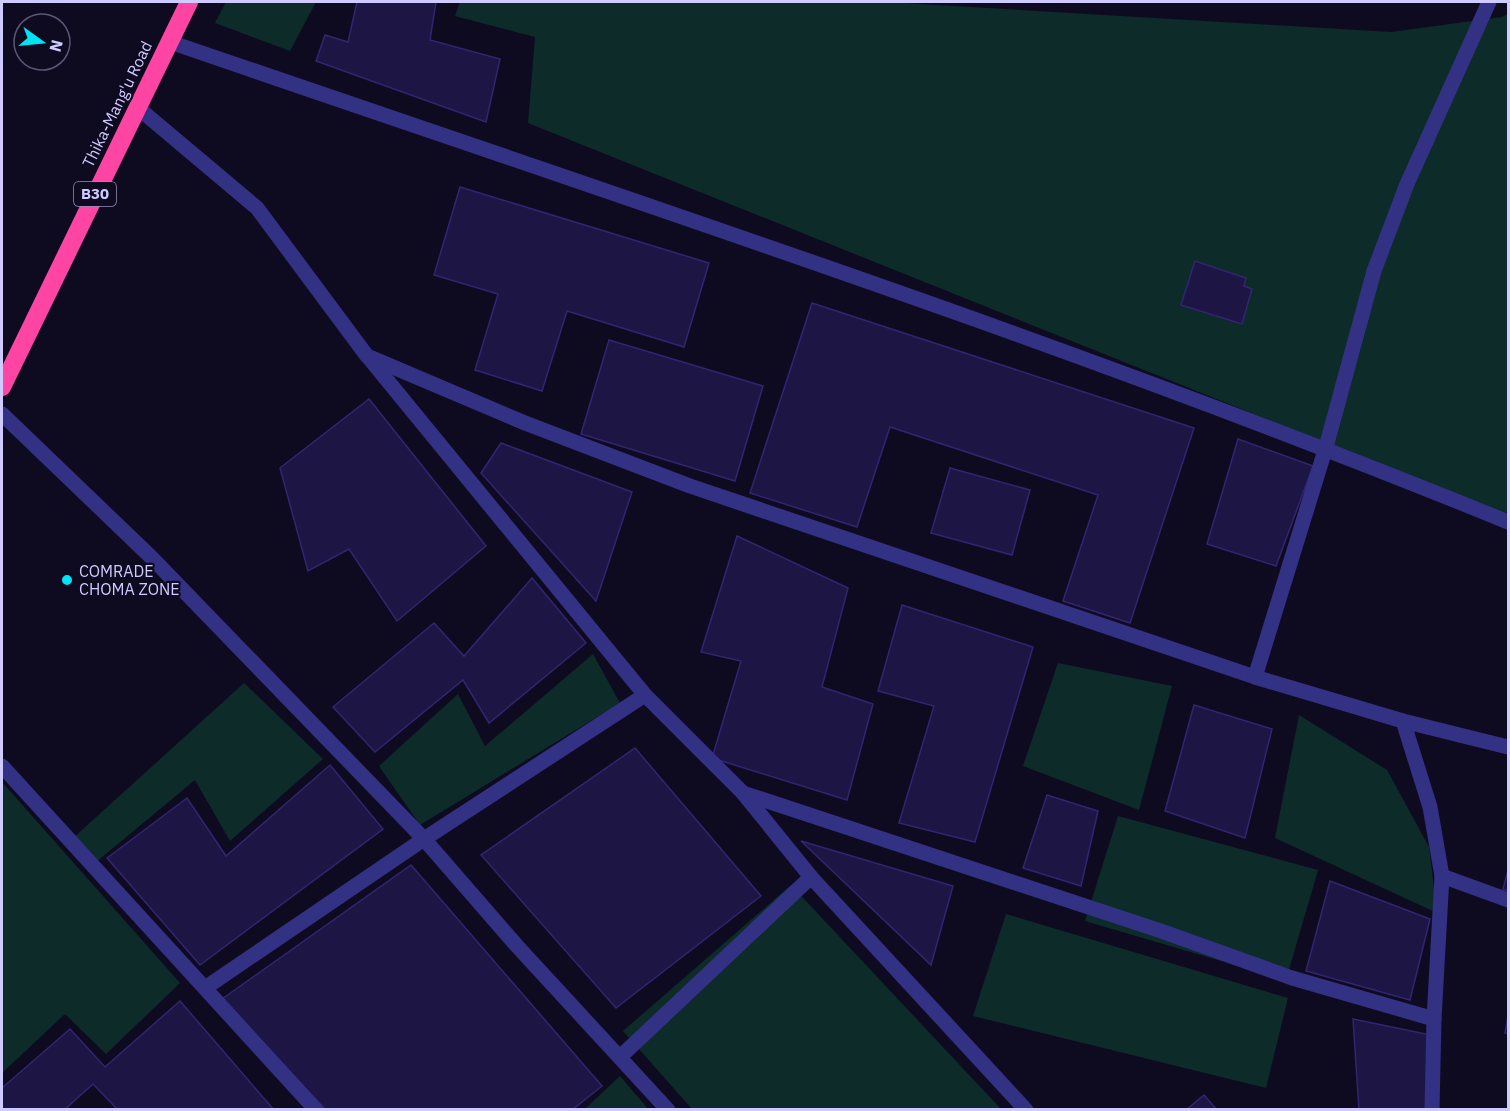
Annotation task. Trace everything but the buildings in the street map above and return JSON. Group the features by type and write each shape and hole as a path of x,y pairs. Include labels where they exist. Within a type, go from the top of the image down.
{"highway":[{"name":"Thika-Mang'u Road","path":"2,387 189,2"}],"street":[{"path":"1255,677 1326,447 1374,271 1407,184 1489,2"},
{"path":"170,42 1051,346 1326,447 1509,522"},
{"path":"137,107 257,208 367,356 645,695 743,793 811,877 1026,1110"},
{"path":"367,356 525,423 690,486 1255,677 1403,721 1509,747"},
{"path":"2,414 152,558 424,839 668,1110"},
{"path":"205,988 424,839 645,695"},
{"path":"1403,721 1430,807 1442,876 1434,1019 1432,1110"},
{"path":"2,766 316,1110"},
{"path":"743,793 1161,931 1292,978 1434,1019"},
{"path":"1442,876 1509,900"},
{"path":"620,1057 811,877"}],"green space":[{"path":"226,2 316,2 290,51 215,23"},
{"path":"460,2 887,2 1391,32 1502,17 1508,14 1508,516 528,123 535,37 455,16"},
{"path":"593,654 620,703 420,825 379,766 458,694 485,746"},
{"path":"1058,663 1172,686 1139,810 1023,766"},
{"path":"244,683 323,759 230,841 195,780 95,863 72,839"},
{"path":"1299,715 1387,770 1429,847 1437,913 1275,838"},
{"path":"2,782 180,983 106,1054 65,1014 2,1073"},
{"path":"1118,816 1318,870 1286,980 1085,921"},
{"path":"791,885 1001,1109 692,1109 623,1031"},
{"path":"1006,914 1288,998 1266,1088 973,1016"},
{"path":"620,1076 648,1109 585,1109"}],"place":[{"name":"COMRADE CHOMA ZONE","path":"67,580"}]}
